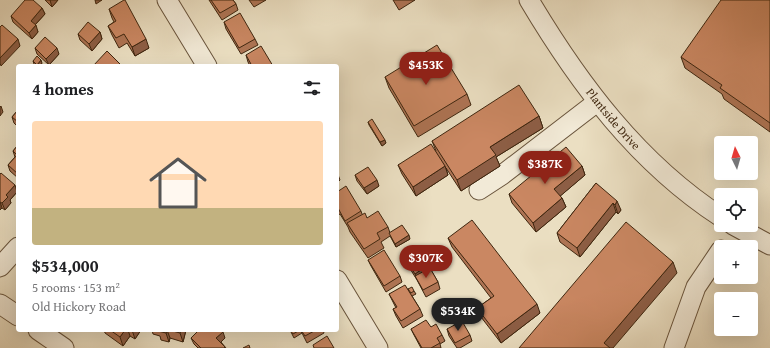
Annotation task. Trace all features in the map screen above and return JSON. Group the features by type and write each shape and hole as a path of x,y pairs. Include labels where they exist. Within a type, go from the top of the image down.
{"street":[{"path":"167,0 205,64"},
{"name":"Plantside Drive","path":"528,0 562,53 597,102 640,151 673,182 714,211"},
{"path":"479,190 502,175 597,102"},
{"name":"Plantside Drive","path":"746,232 770,246"},
{"path":"0,267 16,249"},
{"path":"674,348 696,287 714,260"},
{"path":"339,283 378,348"},
{"path":"0,304 16,315"},
{"path":"41,332 64,348"}],"building":[{"path":"25,0 33,0 42,8 31,21 36,25 29,33 11,16"},
{"path":"124,0 146,39 132,47 124,34 116,38 108,26 116,21 109,9"},
{"path":"211,0 233,0 236,4 220,13"},
{"path":"721,0 770,0 770,123 720,88 722,85 681,57"},
{"path":"240,13 255,39 239,48 224,22"},
{"path":"88,22 100,32 89,44 78,34"},
{"path":"2,25 18,39 0,58 0,27"},
{"path":"45,37 57,48 46,59 35,48"},
{"path":"437,45 467,94 414,126 385,77"},
{"path":"261,46 272,64 251,64 246,55"},
{"path":"107,51 120,64 95,64"},
{"path":"37,56 41,60 38,64 33,61"},
{"path":"519,85 539,116 490,147 496,155 457,180 432,141"},
{"path":"16,112 16,120 12,117"},
{"path":"372,119 385,140 380,142 368,122"},
{"path":"431,144 445,166 413,187 398,165"},
{"path":"566,147 582,166 554,189 562,198 533,223 509,194"},
{"path":"16,156 16,172 8,165"},
{"path":"368,167 377,180 364,188 355,175"},
{"path":"1,173 15,185 6,195 8,197 2,203 0,202"},
{"path":"596,183 617,201 615,205 613,203 577,248 557,233"},
{"path":"346,186 361,211 345,221 339,210 339,191"},
{"path":"378,211 388,227 377,233 380,239 364,249 347,223 365,213 367,218"},
{"path":"472,220 537,304 497,334 477,308 494,296 448,238"},
{"path":"626,222 673,262 604,343 610,348 519,348"},
{"path":"402,225 409,235 395,244 389,233"},
{"path":"384,250 400,276 384,286 368,260"},
{"path":"420,252 428,265 415,274 406,260"},
{"path":"430,268 438,282 423,290 415,276"},
{"path":"405,285 420,309 401,321 393,309 397,307 389,294"},
{"path":"412,287 414,291 411,293 408,289"},
{"path":"426,320 431,327 436,324 442,335 437,338 440,343 431,348 422,348 411,329"},
{"path":"462,321 470,335 455,343 447,329"},
{"path":"113,332 124,332 120,337"},
{"path":"197,332 223,332 216,338 225,347 201,348 191,338"},
{"path":"302,332 312,332 305,336"},
{"path":"327,336 334,348 314,348 313,345"},
{"path":"249,345 250,348 243,348"}]}
